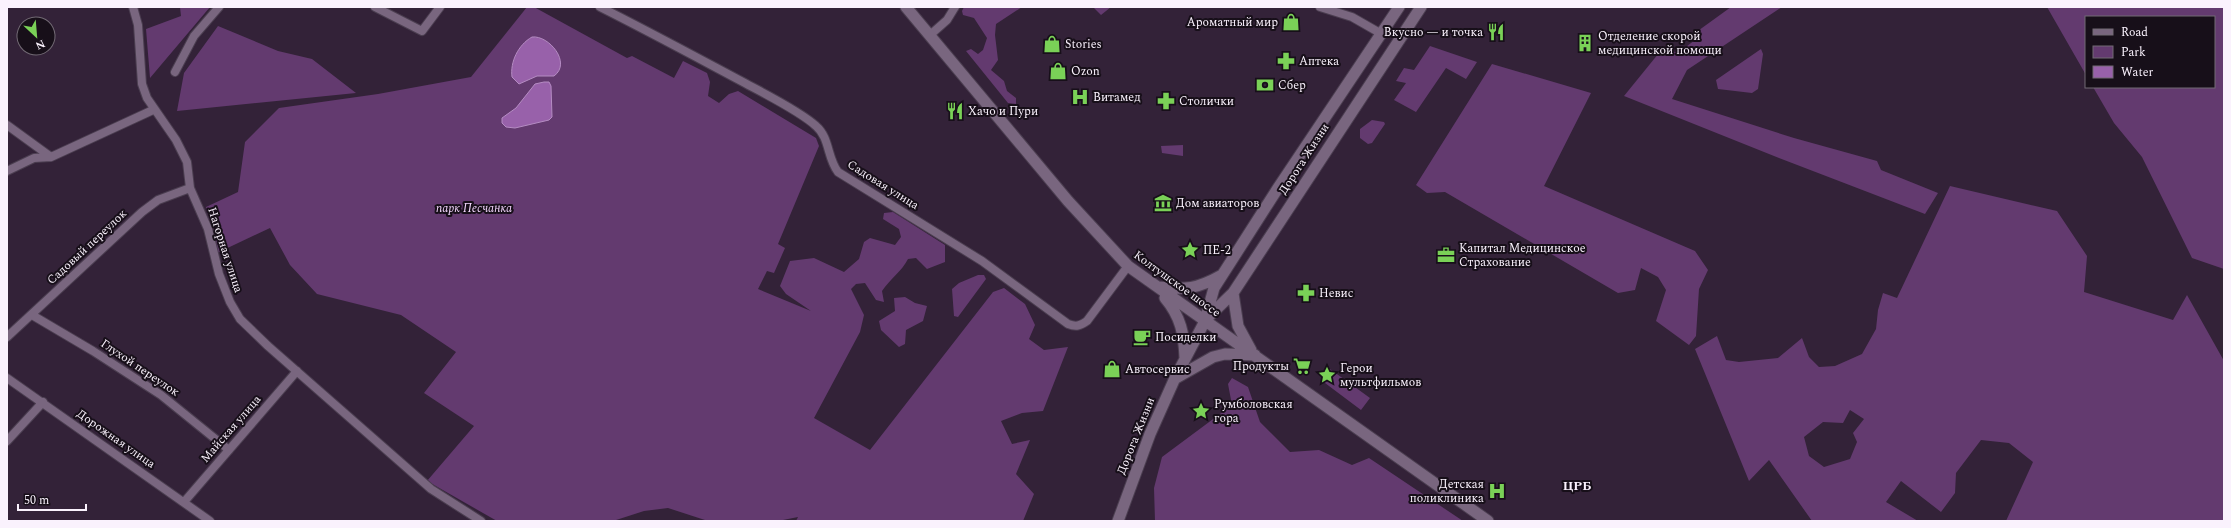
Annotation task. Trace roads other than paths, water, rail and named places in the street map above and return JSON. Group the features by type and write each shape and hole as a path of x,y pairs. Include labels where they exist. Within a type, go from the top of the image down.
{"main road":[{"name":"Колтушское шоссе","path":"906,7 1068,201 1128,266 1488,521"},
{"name":"Дорога Жизни","path":"1118,521 1150,434 1175,378 1205,320 1214,288 1380,33 1399,7"},
{"name":"Дорога Жизни","path":"1205,320 1233,293 1421,7"},
{"path":"1156,287 1180,290 1192,289 1204,285 1222,274"},
{"path":"1156,287 1174,309 1180,321 1184,333 1185,359"},
{"path":"1233,293 1238,326 1255,355"},
{"path":"1175,378 1213,357 1225,354 1255,355"}],"street":[{"name":"Нагорная улица","path":"133,7 138,26 142,84 146,98 153,110 176,140 187,162 190,188 208,229 219,274 230,302 250,329 431,489 481,521"},
{"path":"175,72 194,36 219,7"},
{"path":"375,7 422,31 440,7"},
{"name":"Садовая улица","path":"600,7 766,95 808,120 816,126 825,138 831,161 838,172 982,260 1068,324 1075,326 1081,325 1087,321 1128,266"},
{"path":"930,35 947,20 955,7"},
{"path":"1320,7 1352,17 1380,33"},
{"path":"7,171 34,158 51,157 153,110"},
{"path":"7,125 51,157"},
{"name":"Садовый переулок","path":"7,337 142,212 158,200 190,188"},
{"name":"Глухой переулок","path":"32,315 93,350 161,395 229,450"},
{"name":"Майская улица","path":"184,502 297,371"},
{"name":"Дорожная улица","path":"7,378 210,521"},
{"path":"7,441 43,402"}],"water":[{"path":"532,37 545,40 551,45 556,51 561,64 559,71 554,76 537,76 519,84 512,77 512,66 519,49"},
{"path":"549,82 551,86 552,117 549,120 515,128 506,127 502,123 502,118 516,108 535,84"}],"place":[{"name":"Ароматный мир","path":"1291,22"},
{"name":"Вкусно — и точка","path":"1496,32"},
{"name":"Отделение скорой медицинской помощи","path":"1585,43"},
{"name":"Stories","path":"1052,44"},
{"name":"Аптека","path":"1286,61"},
{"name":"Ozon","path":"1058,71"},
{"name":"Сбер","path":"1265,85"},
{"name":"Витамед","path":"1080,97"},
{"name":"Столички","path":"1166,101"},
{"name":"Хачо и Пури","path":"955,111"},
{"name":"Дом авиаторов","path":"1163,203"},
{"name":"ПЕ-2","path":"1190,250"},
{"name":"Капитал Медицинское Страхование","path":"1446,255"},
{"name":"Невис","path":"1306,293"},
{"name":"Посиделки","path":"1142,337"},
{"name":"Продукты","path":"1302,366"},
{"name":"Автосервис","path":"1112,369"},
{"name":"Герои мультфильмов","path":"1327,375"},
{"name":"Румболовская гора","path":"1201,411"},
{"name":"Детская поликлиника","path":"1497,491"}],"district":[{"name":"ЦРБ","path":"1577,486"}],"park label":[{"name":"парк Песчанка","path":"474,208"}]}
